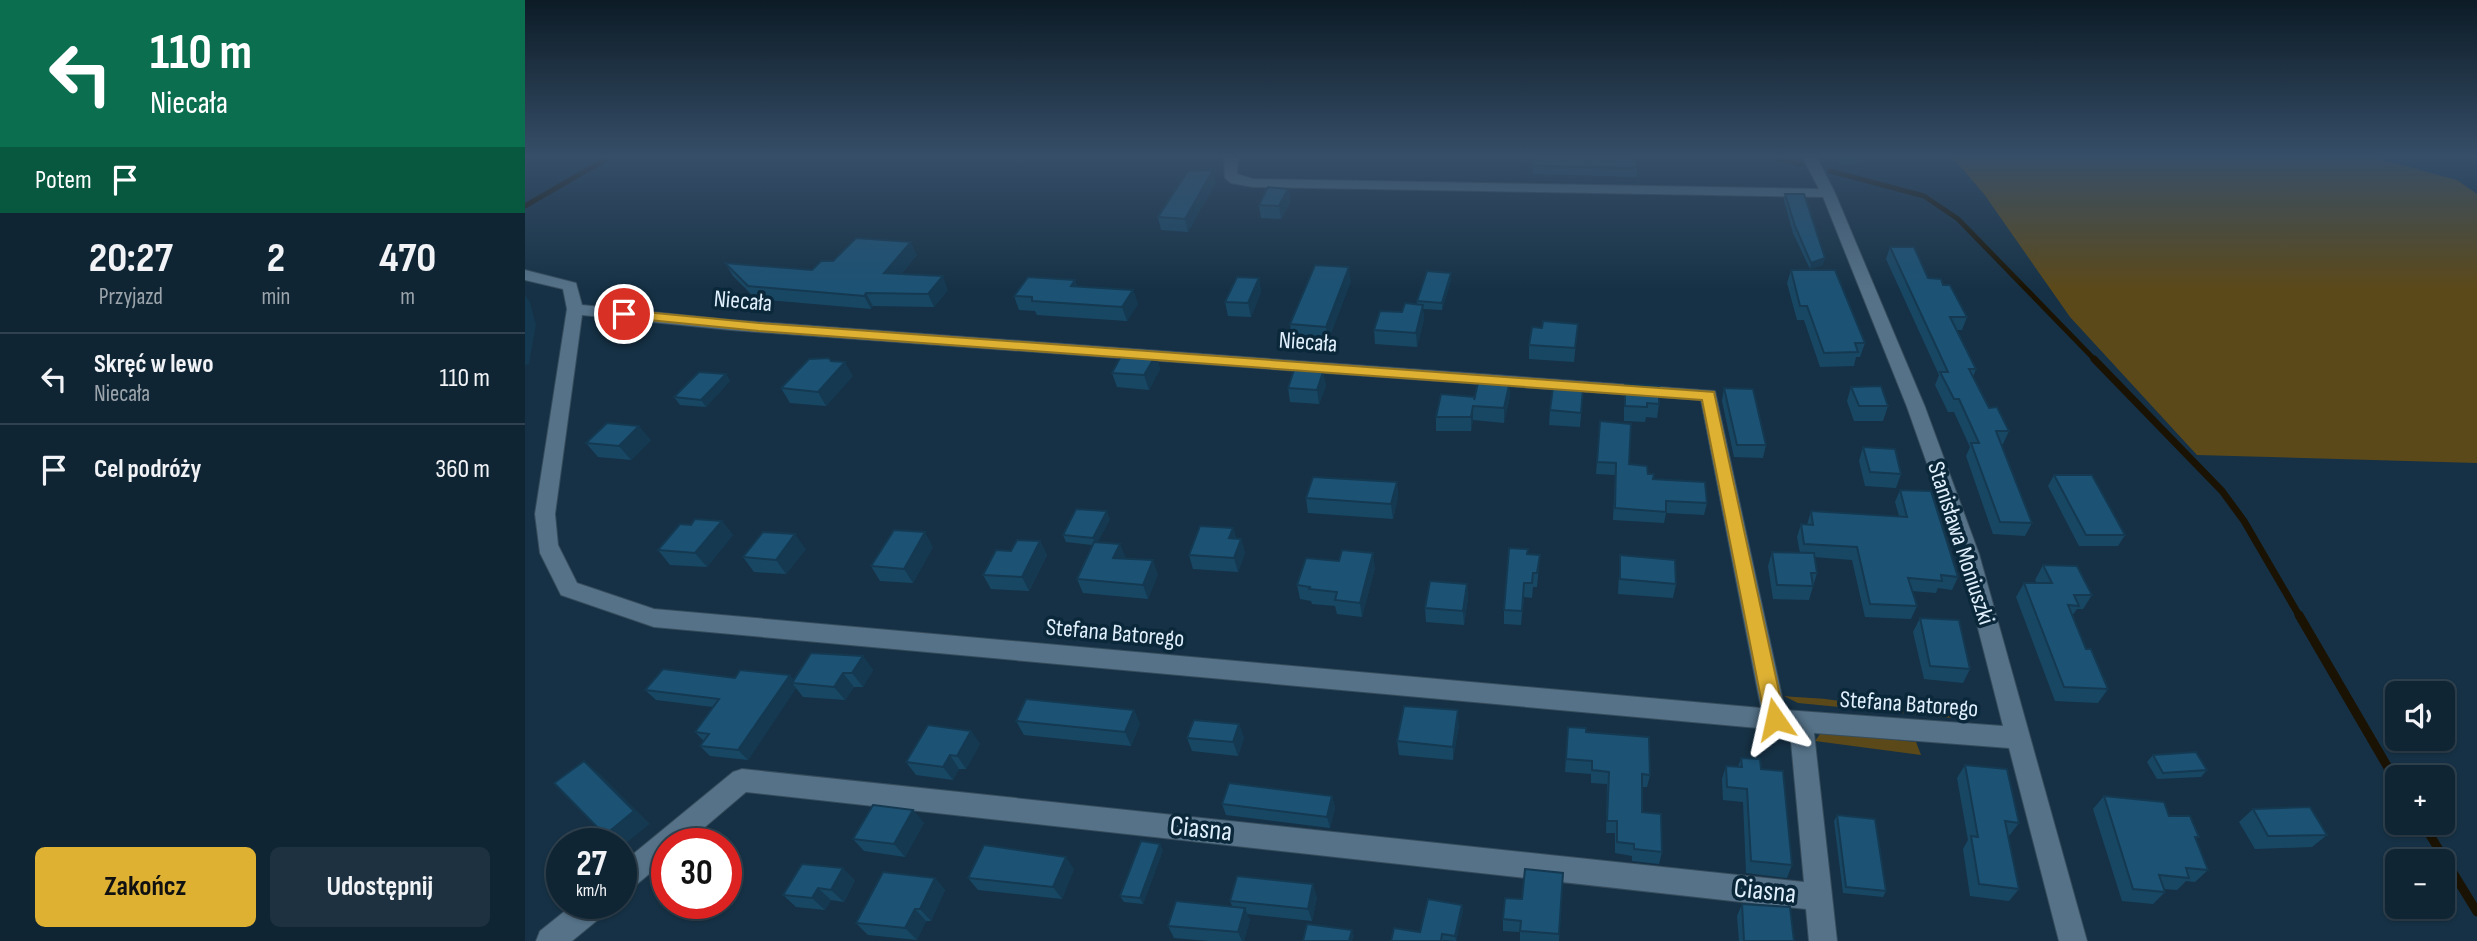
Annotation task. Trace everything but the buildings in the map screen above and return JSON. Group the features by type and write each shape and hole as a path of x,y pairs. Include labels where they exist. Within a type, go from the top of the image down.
{"street":[{"name":"Stanisława Moniuszki","path":"1832,202 1916,407 1969,554 2073,941"},
{"path":"525,275 570,286 575,309"},
{"name":"Stefana Batorego","path":"575,309 545,514 549,555 569,589 654,618 1801,722 2017,738"},
{"name":"Niecała","path":"575,309 731,325 1709,395 1775,719"},
{"name":"Ciasna","path":"1801,722 1823,941"},
{"name":"Ciasna","path":"637,868 742,779 1817,897"},
{"path":"550,941 577,919"}],"shaded area":[{"path":"1990,202 2477,202 2477,463 2197,455 2070,317"},
{"path":"1784,696 1869,707 1884,705 1949,713 1953,718 1798,703"},
{"path":"1820,734 1916,742 1921,755 1815,741"}],"waterway":[{"path":"525,206 532,202"},
{"path":"1933,202 1958,219 2096,361"},
{"path":"2094,359 2222,491 2244,521 2300,617"},
{"path":"2299,615 2386,765"},
{"path":"2430,835 2477,912"}],"route":[{"path":"624,314 731,325 1709,395 1775,719"}]}
